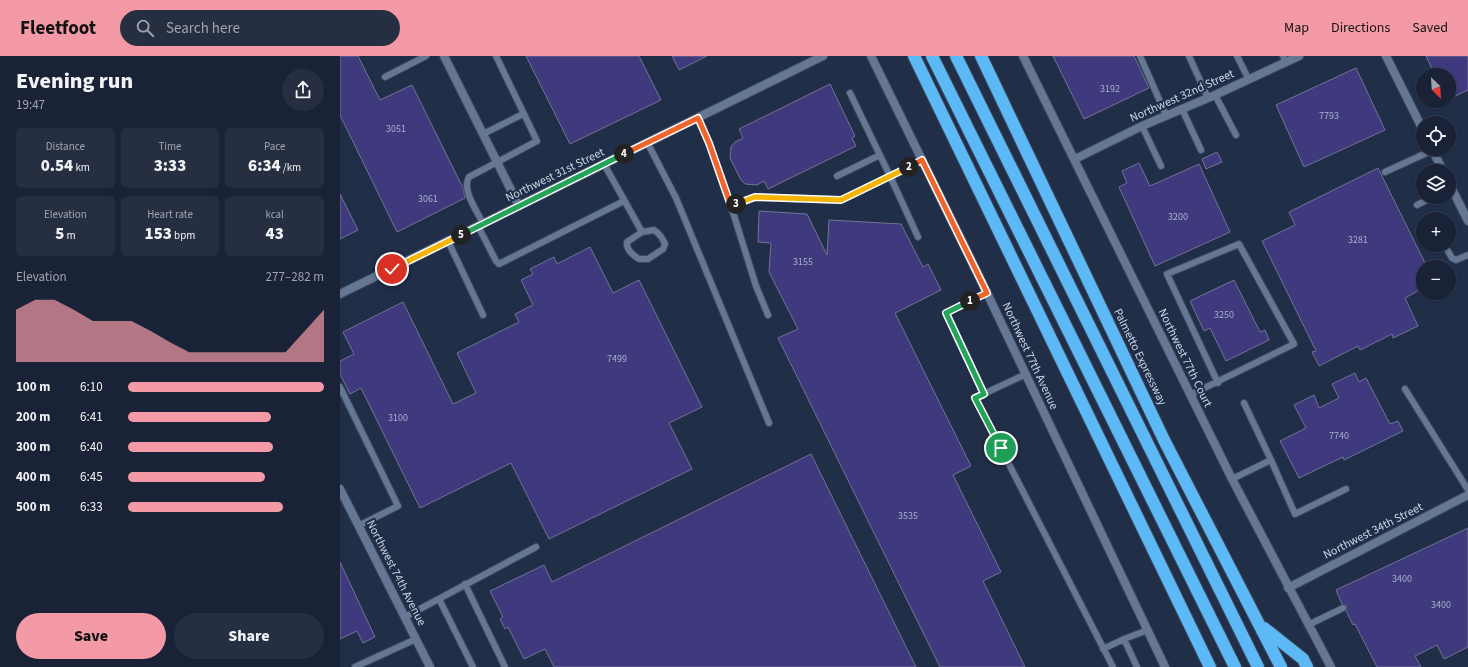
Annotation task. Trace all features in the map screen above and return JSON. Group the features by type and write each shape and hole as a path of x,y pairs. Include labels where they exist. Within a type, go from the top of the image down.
{"highway":[{"path":"914,56 1210,667"},
{"path":"932,56 1235,667"},
{"path":"956,56 1258,667"},
{"name":"Palmetto Expressway","path":"981,56 1164,440 1281,667"},
{"path":"1261,626 1303,659 1307,667"},
{"path":"1202,652 1206,667"}],"street":[{"path":"444,56 519,206"},
{"name":"Northwest 31st Street","path":"340,294 822,56"},
{"name":"Northwest 77th Avenue","path":"871,56 1026,374 1165,667"},
{"name":"Northwest 77th Court","path":"1023,56 1232,479 1308,626 1331,667"},
{"name":"Northwest 32nd Street","path":"1075,159 1166,115 1212,97 1249,80 1285,59 1299,56"},
{"path":"1386,56 1416,116"},
{"path":"1456,198 1468,221"},
{"name":"Northwest 74th Avenue","path":"341,494 430,667"},
{"name":"Northwest 34th Street","path":"1288,588 1468,495"}],"lane":[{"path":"385,77 426,56"},
{"path":"496,56 537,141 474,174 467,180 468,191 496,262 499,264 624,200"},
{"path":"1140,56 1166,115"},
{"path":"1189,56 1236,135"},
{"path":"1237,56 1249,80"},
{"path":"850,93 918,237"},
{"path":"1182,109 1201,150"},
{"path":"483,134 524,114"},
{"path":"698,118 709,143 731,206 756,286 768,315"},
{"path":"1142,126 1161,166"},
{"path":"647,142 676,198 769,423"},
{"path":"837,176 880,155"},
{"path":"1385,172 1420,156"},
{"path":"731,206 755,197 841,200 922,160"},
{"path":"604,164 642,232"},
{"path":"654,230 659,233 665,244 663,249 648,259 639,259 631,254 626,246 627,242 642,232 654,230"},
{"path":"448,241 483,315"},
{"path":"1190,395 1218,383 1294,344 1239,244 1167,274 1218,383"},
{"path":"1448,252 1452,258 1456,260 1468,256"},
{"path":"984,394 946,313 987,293"},
{"path":"1026,374 975,398 1113,667"},
{"path":"340,386 398,506 358,526"},
{"path":"1405,389 1468,490"},
{"path":"1244,403 1295,514 1346,489"},
{"path":"1232,479 1271,460"},
{"path":"405,617 536,547"},
{"path":"465,584 505,667"},
{"path":"439,599 473,667"},
{"path":"1308,626 1342,608"},
{"path":"1103,649 1148,630"},
{"path":"355,667 416,639"},
{"path":"1124,640 1137,667"}],"building":[{"path":"340,56 358,56 380,100 412,85 463,188 465,198 397,232 340,115"},
{"path":"526,56 639,56 661,100 570,144"},
{"path":"672,56 707,56 679,70"},
{"path":"1053,56 1134,56 1149,88 1084,119"},
{"path":"1426,56 1468,56 1468,90 1456,96 1456,68 1432,68"},
{"path":"1356,68 1385,130 1304,167 1276,105"},
{"path":"830,84 855,136 852,138 856,146 768,189 764,181 757,185 745,184 741,180 730,158 731,147 735,142 743,138 739,129"},
{"path":"1217,152 1222,162 1206,169 1202,159"},
{"path":"1139,163 1150,186 1199,164 1230,232 1155,266 1119,187 1127,183 1122,171"},
{"path":"1378,168 1416,245 1416,252 1420,252 1424,260 1416,260 1416,292 1405,298 1418,326 1393,338 1392,334 1360,350 1358,346 1319,366 1312,352 1316,351 1262,241 1295,225 1289,212"},
{"path":"340,194 358,230 340,239"},
{"path":"759,211 807,214 827,255 829,220 901,224 923,267 928,264 941,290 895,313 971,466 953,475 1001,572 983,581 1025,667 940,667 778,338 798,329 769,272 771,243 758,242"},
{"path":"590,247 613,293 639,280 702,407 669,423 692,469 549,539 511,463 420,508 361,388 350,394 340,374 340,361 354,354 343,332 403,302 453,404 476,393 457,353 519,322 515,314 533,305 521,280 533,274 530,269 554,257 557,264"},
{"path":"1234,280 1260,332 1265,330 1269,340 1226,361 1210,328 1204,331 1190,301"},
{"path":"1355,373 1359,382 1366,378 1390,424 1398,421 1403,431 1344,460 1343,457 1299,478 1280,441 1306,428 1294,405 1314,395 1319,408 1339,398 1332,384"},
{"path":"811,454 916,667 554,667 545,649 524,659 508,627 505,629 500,619 503,617 490,591 544,565 552,582"},
{"path":"1468,528 1468,647 1444,659 1437,645 1415,656 1421,667 1377,667 1355,624 1353,625 1346,611 1347,606 1342,604 1336,590"},
{"path":"340,562 375,637 363,643 357,631 340,639"}],"route":[{"path":"392,269 698,118 709,143 731,206 755,197 841,200 903,171 922,160 987,293 946,313 984,394 975,398 1001,448"}]}
